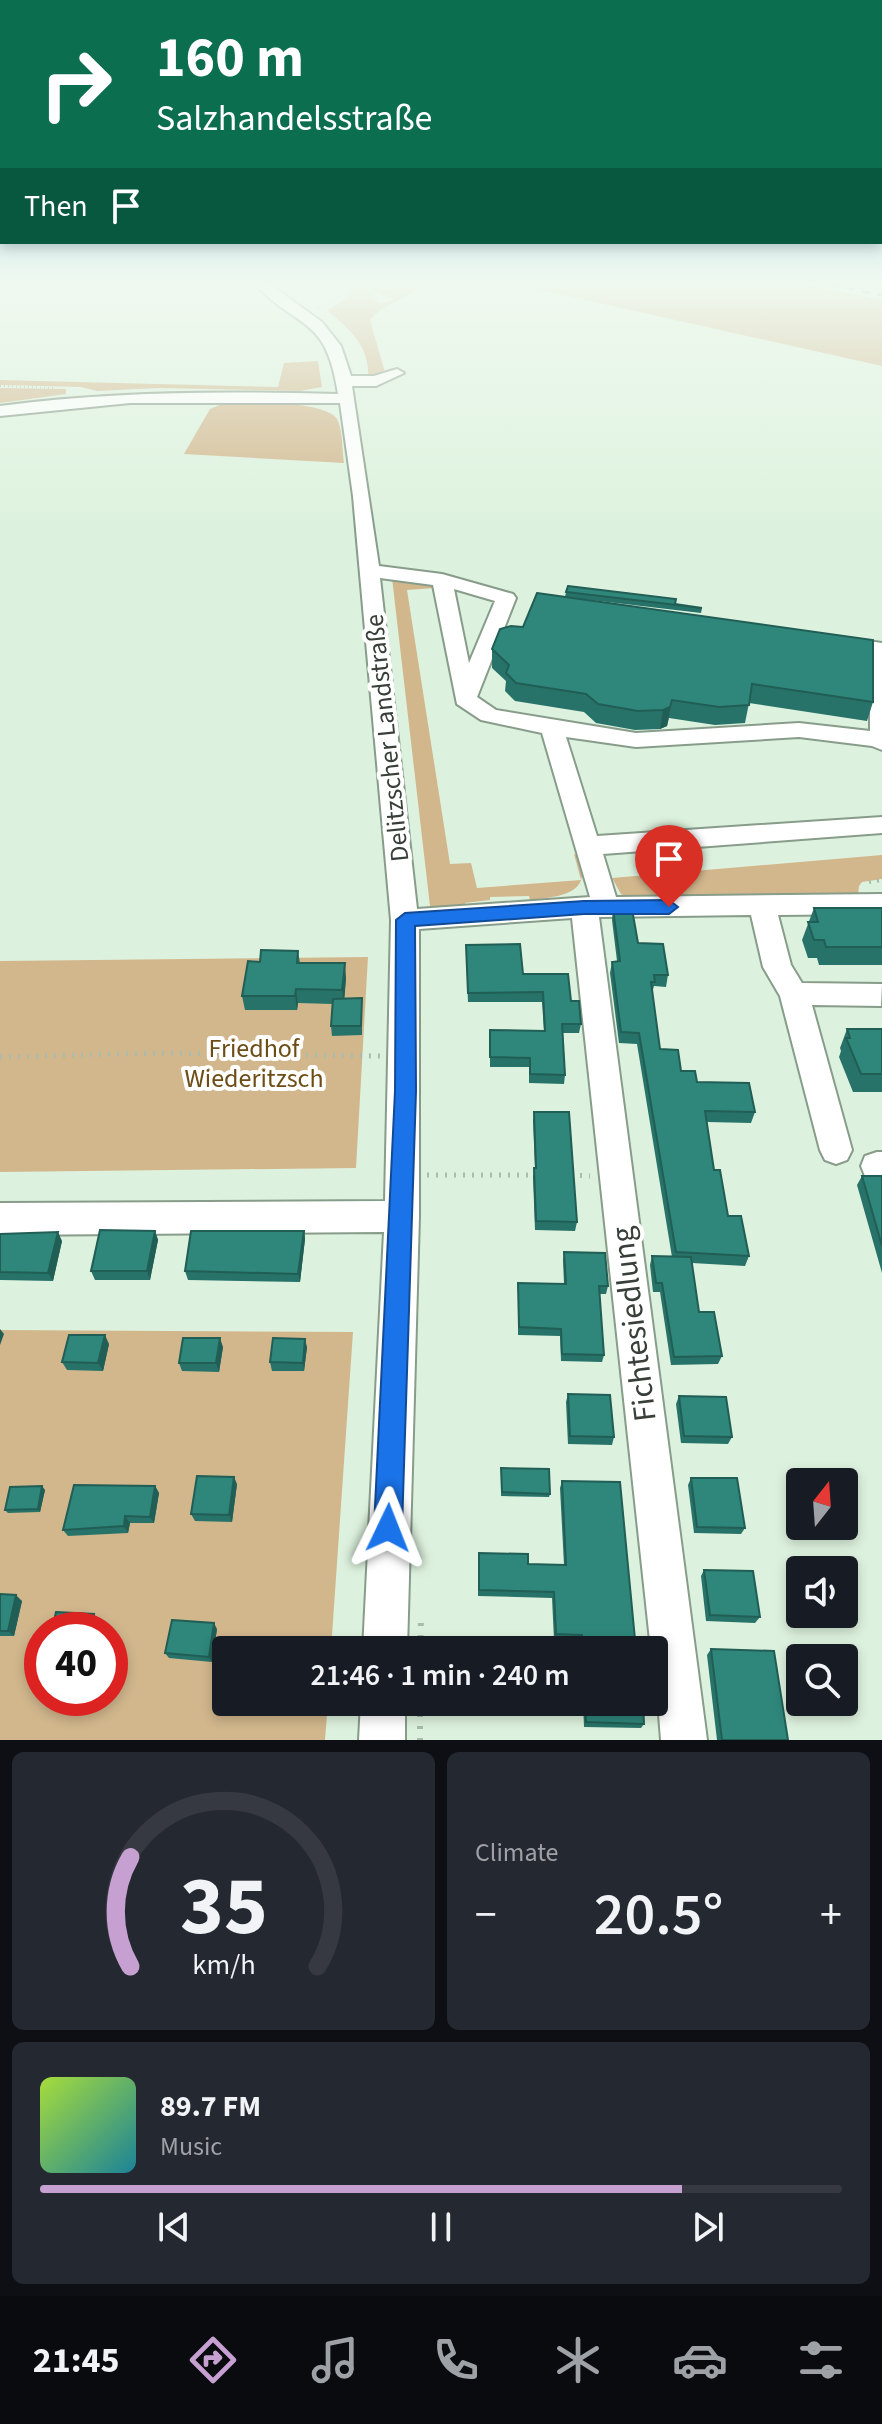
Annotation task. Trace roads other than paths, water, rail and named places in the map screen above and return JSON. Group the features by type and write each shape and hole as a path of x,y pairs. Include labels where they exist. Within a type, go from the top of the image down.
{"street":[{"name":"Delitzscher Landstraße","path":"339,363 345,381 370,571 405,920 402,1216 386,1636"},
{"path":"345,381 376,381 397,373"},
{"path":"0,411 67,401 137,396 347,399"},
{"path":"370,571 442,580 514,599 465,699"},
{"path":"442,580 465,699 489,715 552,728 636,740 799,730 882,741 880,649 821,640"},
{"name":"Fichtesiedlung","path":"552,728 587,846 595,907 617,1176 684,1740"},
{"path":"587,846 882,825"},
{"path":"405,920 595,907 882,904"},
{"path":"762,906 777,967 794,994 836,1150"},
{"path":"794,994 881,995"},
{"path":"0,1219 402,1216"},
{"path":"382,1740 383,1716"}],"park label":[{"name":"Friedhof Wiederitzsch","path":"254,1063"}]}
